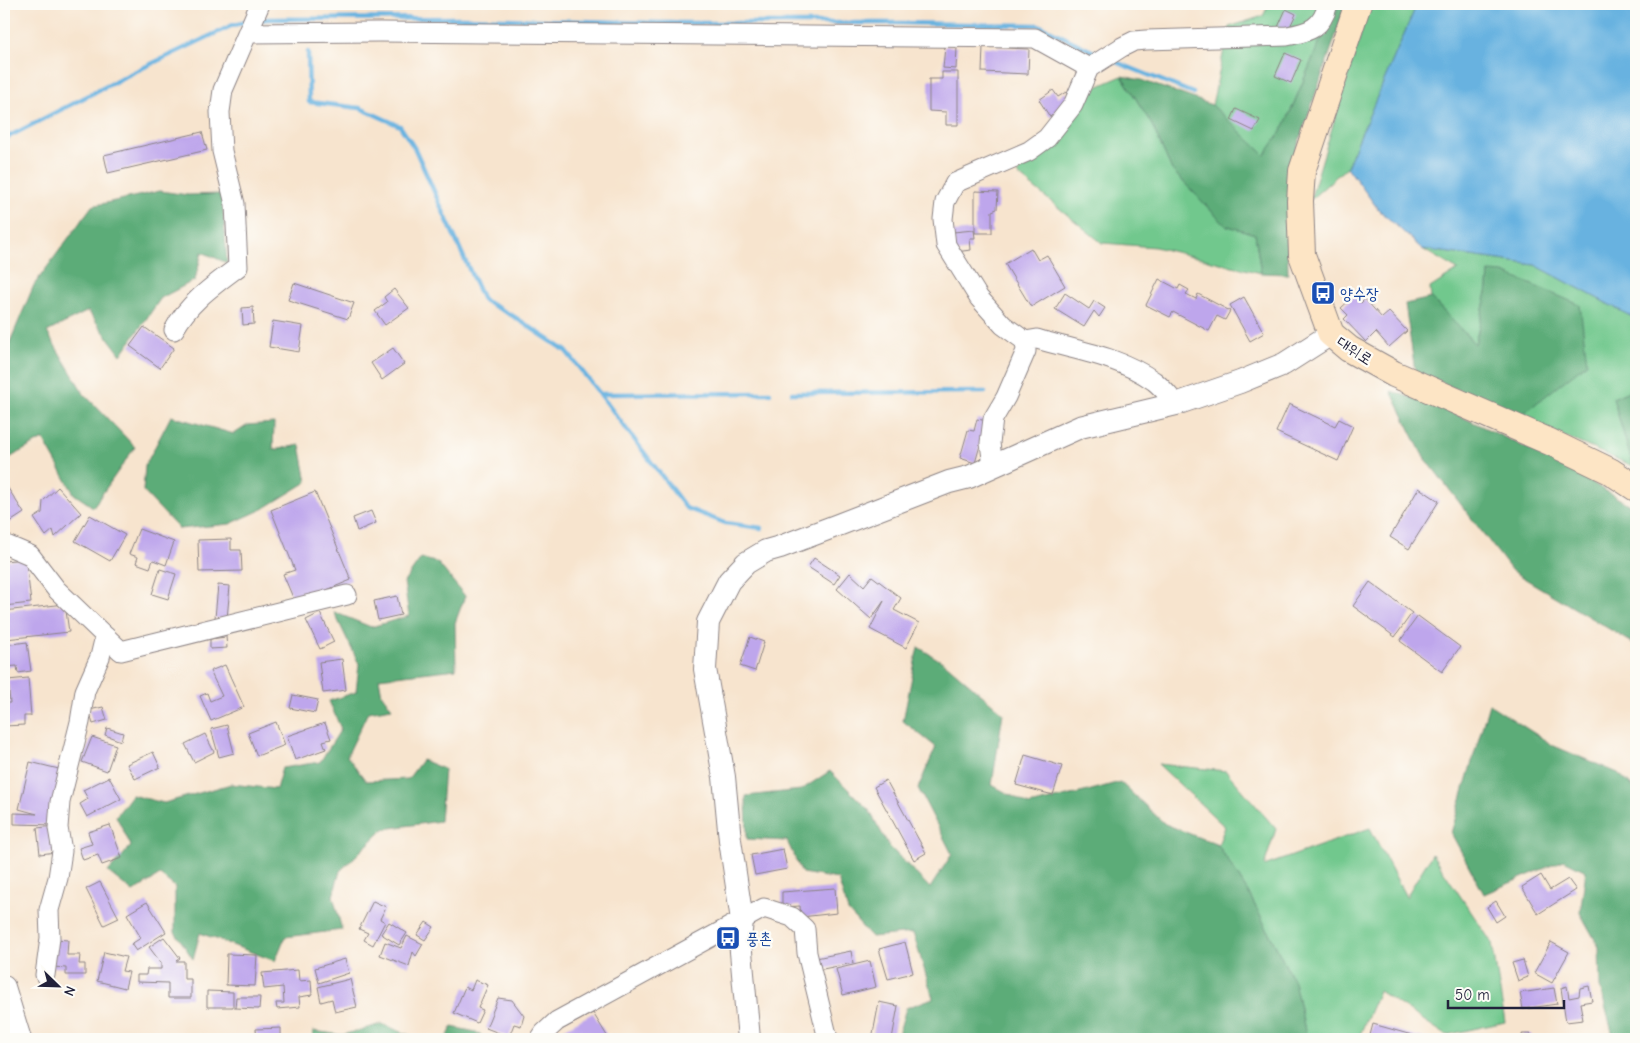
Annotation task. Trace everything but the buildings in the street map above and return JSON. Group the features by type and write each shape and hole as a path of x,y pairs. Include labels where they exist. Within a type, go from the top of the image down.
{"main road":[{"name":"대위로","path":"1358,4 1302,171 1300,201 1302,255 1331,334 1349,349 1394,374 1550,442 1610,471 1636,488"}],"street":[{"path":"1176,404 1155,382 1125,364 1037,339 1025,341 1003,325 979,298 946,245 943,219 945,202 955,183 1029,150 1047,138 1073,105 1100,62 1122,47 1140,40 1287,36 1309,32 1325,15 1328,4"},
{"path":"174,330 182,316 202,296 238,267 235,204 222,151 220,112 222,90 253,20 380,32 1035,38 1100,62"},
{"path":"748,1039 740,941 742,920 730,840 724,777 704,669 708,622 729,581 746,563 766,551 969,476 1080,427 1176,404 1240,382 1284,364 1331,334"},
{"path":"993,466 990,443 993,419 1006,397 1026,350 1025,341"},
{"path":"4,544 30,555 56,589 121,650 347,595"},
{"path":"45,975 50,938 49,910 58,878 62,851 58,828 60,802 80,722 85,691 100,657 105,636"},
{"path":"540,1039 557,1021 764,908 792,917 805,929 807,953 828,1039"},
{"path":"4,987 20,1039"}],"green space":[{"path":"1269,4 1340,4 1320,41 1284,127 1265,156 1212,105 1229,27 1263,16"},
{"path":"1340,4 1344,4 1342,18 1294,156 1287,218 1288,274 1261,273 1255,234 1225,225 1172,170 1152,125 1122,76 1141,80 1212,105 1265,155 1284,127 1320,41"},
{"path":"1370,4 1417,4 1347,167 1310,200"},
{"path":"1122,76 1152,125 1172,170 1225,225 1255,234 1261,273 1155,247 1102,243 1017,174 1092,89"},
{"path":"160,191 188,195 222,194 227,263 202,252 195,280 161,298 121,355 88,311 47,332 84,394 135,447 93,507 74,494 43,439 4,461 4,356 34,285 92,206"},
{"path":"1422,249 1535,265 1636,319 1636,388 1613,398 1633,466 1519,417 1489,272 1488,288 1475,344 1431,298 1430,288 1458,270"},
{"path":"1489,272 1504,273 1580,305 1587,363 1519,417 1415,371 1405,304 1431,298 1475,344 1488,288"},
{"path":"1636,388 1636,469 1633,466 1613,398"},
{"path":"1391,391 1444,408 1566,467 1636,509 1636,645 1512,571 1422,454"},
{"path":"171,416 234,434 248,425 274,423 273,450 300,445 307,482 263,509 230,524 179,529 143,491 145,466"},
{"path":"421,558 438,563 465,596 455,623 456,669 379,678 382,695 392,708 368,712 347,756 366,781 408,779 422,760 444,769 440,821 384,829 340,871 333,896 342,930 285,937 275,961 200,933 193,959 175,932 175,887 160,875 133,892 108,872 131,846 116,816 132,795 164,803 231,784 276,789 282,768 320,762 341,729 329,701 356,692 359,664 334,612 371,627 409,616 404,582"},
{"path":"918,647 946,664 1003,713 992,785 1029,805 1120,782 1165,824 1218,845 1248,892 1294,982 1307,1039 897,1039 906,1008 933,998 913,933 871,937 848,911 838,879 802,873 787,841 747,839 746,796 801,790 830,771 869,810 889,846 930,888 952,854 918,788 936,747 903,721"},
{"path":"1489,704 1554,746 1618,773 1636,790 1636,1039 1614,1039 1600,987 1599,947 1580,913 1586,871 1564,860 1484,894 1451,833"},
{"path":"1158,764 1226,771 1276,829 1264,866 1370,828 1406,897 1432,854 1492,943 1505,1022 1446,1035 1379,991 1358,1039 1307,1039 1294,982 1248,892 1218,845 1225,827"},
{"path":"382,1024 419,1039 313,1039 313,1031 342,1035"},
{"path":"452,1027 476,1032 487,1039 444,1039 447,1038"}],"water":[{"path":"1417,4 1636,4 1636,319 1535,265 1422,249 1378,209 1347,167"}],"waterway":[{"path":"259,20 462,18 660,23 1039,25 1100,55"},
{"path":"4,139 132,73 233,25 247,22"},
{"path":"308,52 309,102 360,108 400,126 415,149 483,300 513,316 566,351 686,508 725,523 762,528"},
{"path":"1111,60 1193,93"},
{"path":"792,393 985,392"},
{"path":"600,394 770,393"}],"place":[{"name":"양수장","path":"1323,293"},
{"name":"풍촌","path":"728,938"}]}
